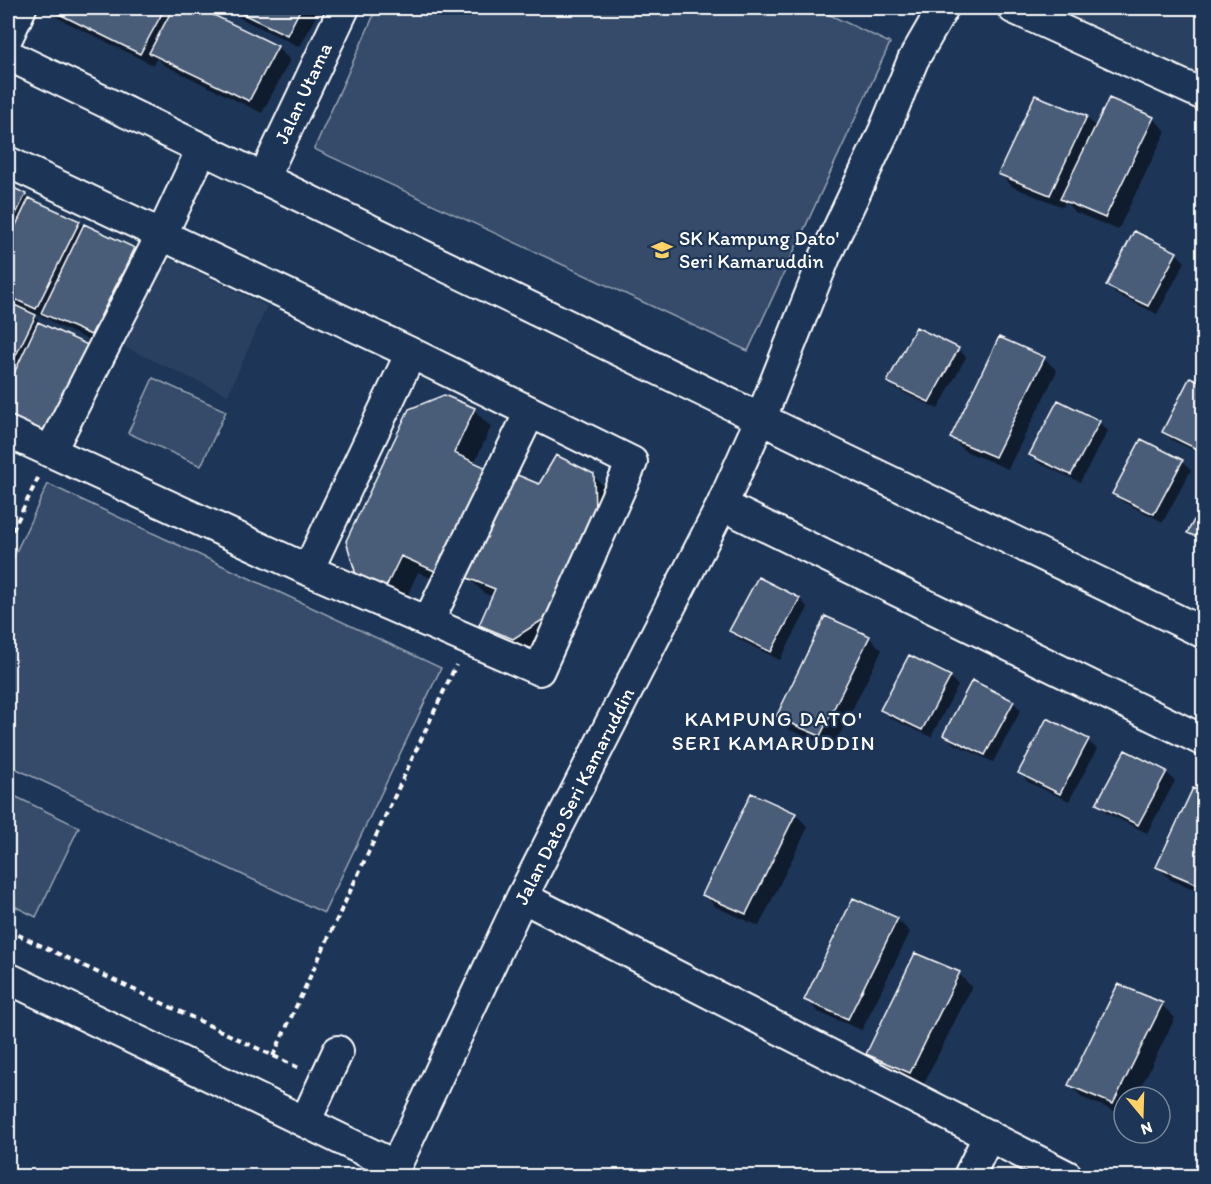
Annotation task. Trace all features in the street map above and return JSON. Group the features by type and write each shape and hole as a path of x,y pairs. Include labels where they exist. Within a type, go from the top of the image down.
{"street":[{"path":"8,36 21,8"},
{"name":"Jalan Utama","path":"263,179 344,8"},
{"name":"Jalan Dato Seri Kamaruddin","path":"393,1171 522,897 722,505 761,418 825,257 884,132 913,60 943,8"},
{"path":"1013,8 1203,95"},
{"path":"8,55 1203,633"},
{"path":"50,452 162,234 202,149"},
{"path":"8,162 411,353 632,462 539,670 308,570 8,432"},
{"path":"308,570 411,353"},
{"path":"428,622 530,412"},
{"path":"722,505 1203,741"},
{"path":"522,897 1067,1176"},
{"path":"8,978 305,1122 393,1171"},
{"path":"305,1122 338,1051"},
{"path":"969,1176 989,1136"}],"path":[{"path":"8,540 50,452"},
{"path":"273,1056 468,640"},
{"path":"8,930 324,1080"}],"shaded area":[{"name":"SK Kampung Dato' Seri Kamaruddin","path":"377,8 815,8 890,43 748,351 314,149"},
{"path":"1056,8 1203,8 1203,76"},
{"path":"166,257 267,306 228,395 124,347"},
{"path":"153,378 226,411 201,466 128,433"},
{"path":"48,484 441,668 324,913 8,765 8,569"},
{"path":"8,793 79,827 36,917 8,903"}],"building":[{"path":"47,8 165,8 140,54"},
{"path":"173,8 199,8 278,46 249,101 149,53"},
{"path":"230,8 301,8 287,35"},
{"path":"1035,95 1087,116 1050,195 998,174"},
{"path":"1109,98 1154,117 1105,218 1060,199"},
{"path":"8,185 26,194 8,230"},
{"path":"29,198 80,221 36,309 8,296 8,242"},
{"path":"84,224 135,248 91,335 41,313"},
{"path":"1134,231 1177,252 1148,306 1106,286"},
{"path":"8,302 36,315 8,371"},
{"path":"38,322 90,346 46,433 8,415 8,386"},
{"path":"916,327 959,348 929,402 887,382"},
{"path":"999,337 1045,357 995,457 950,438"},
{"path":"1190,377 1204,383 1203,452 1162,432"},
{"path":"444,395 475,408 454,453 489,469 437,572 401,556 384,591 357,578 346,541 409,409"},
{"path":"1058,400 1100,421 1071,475 1029,455"},
{"path":"1141,439 1183,460 1154,514 1112,494"},
{"path":"556,455 594,474 595,514 544,619 513,639 479,625 495,589 465,577 515,474 539,484"},
{"path":"1204,502 1204,540 1187,533"},
{"path":"758,577 800,598 771,652 729,631"},
{"path":"825,616 870,636 820,736 776,717"},
{"path":"909,655 951,676 922,730 880,710"},
{"path":"972,680 1014,701 985,755 943,735"},
{"path":"1047,718 1089,739 1060,794 1018,773"},
{"path":"1125,750 1167,771 1138,825 1096,804"},
{"path":"1193,788 1204,793 1204,887 1156,867"},
{"path":"751,793 796,813 746,914 702,895"},
{"path":"853,898 898,918 848,1019 804,1000"},
{"path":"915,953 960,972 910,1073 866,1054"},
{"path":"1118,984 1163,1003 1122,1085 1112,1085 1112,1104 1068,1085"}],"place":[{"name":"SK Kampung Dato' Seri Kamaruddin","path":"662,250"}],"district":[{"name":"KAMPUNG DATO' SERI KAMARUDDIN","path":"774,730"}]}
